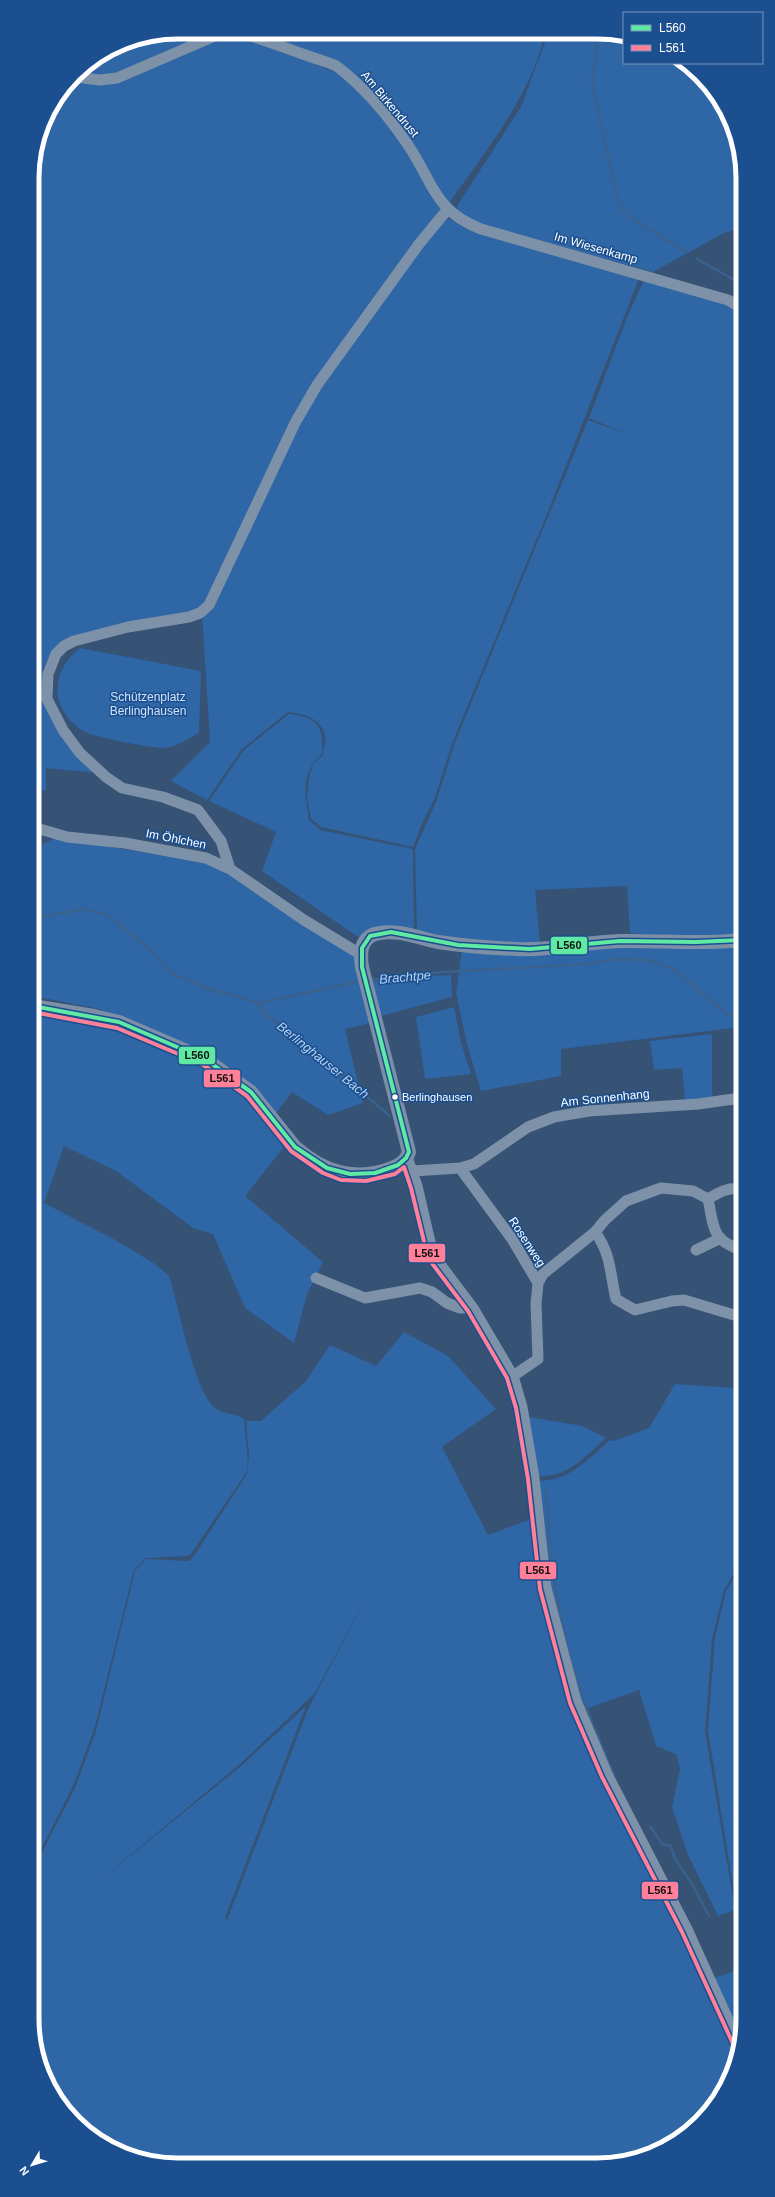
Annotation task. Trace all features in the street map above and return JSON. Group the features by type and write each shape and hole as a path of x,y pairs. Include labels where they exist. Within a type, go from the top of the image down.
{"main road":[{"path":"39,1007 94,1016 119,1022 205,1059 251,1092 295,1147 325,1168 342,1174 366,1175 393,1168 407,1157 409,1152 361,960 362,947 368,938 383,932 462,945 537,950 618,941 693,944 736,940"}],"street":[{"path":"82,78 100,80 117,78 208,39"},
{"name":"Am Birkendrust","path":"259,39 338,67 367,94 408,145 447,210"},
{"path":"230,869 221,841 198,810 163,796 122,788 106,777 80,753 63,730 47,699 48,674 52,662 64,646 74,641 128,627 189,617 200,613 209,604 295,423 317,385 419,244 447,210"},
{"name":"Im Wiesenkamp","path":"447,210 458,219 481,230 645,275 728,300 736,305"},
{"name":"Im Öhlchen","path":"39,829 67,837 125,843 206,858 230,869 361,960"},
{"name":"Am Sonnenhang","path":"413,1171 460,1168 474,1164 534,1123 554,1117 588,1111 698,1104 736,1099"},
{"path":"407,1157 413,1171 433,1255 474,1308 513,1376 522,1407 534,1478 546,1588 576,1701 607,1774 690,1935 735,2035"},
{"name":"Rosenweg","path":"460,1168 512,1240 538,1283 536,1304 538,1359 513,1376"},
{"path":"538,1283 543,1274 596,1232 605,1220 626,1201 662,1188 693,1190 708,1199 715,1232 719,1239 736,1247"},
{"path":"708,1199 719,1192 732,1188 736,1188"},
{"path":"596,1232 603,1243 610,1260 610,1273 616,1299 628,1307 635,1310 672,1300 684,1300 734,1315"},
{"path":"696,1250 719,1239"},
{"path":"316,1278 366,1298 420,1288 432,1292 447,1303 460,1308 474,1308"}],"green space":[{"path":"169,39 195,39 116,77 85,75 101,62 134,46"},
{"path":"214,39 247,39 264,43 339,74 367,99 406,149 441,208 316,384 207,603 199,611 75,638 49,658 43,669 43,700 97,773 46,768 46,791 39,789 39,169 46,134 53,117 68,94 79,81 101,83"},
{"path":"268,39 544,39 529,80 517,103 490,145 447,206 412,144 340,65"},
{"path":"546,39 606,39 623,42 623,64 675,64 695,80 713,101 729,134 735,160 736,229 724,233 653,272 470,222 459,212 457,206 521,107"},
{"path":"447,218 477,232 640,276 545,519 453,741 434,800 423,821 413,847 321,827 311,819 307,798 309,777 313,764 323,755 325,736 320,725 316,721 300,714 288,712 242,749 207,800 171,781 210,742 202,613 296,424 420,244"},
{"path":"645,278 726,302 736,308 736,936 700,939 630,933 627,886 535,890 540,945 513,945 417,934 415,849 436,802 455,742 588,420 629,435 589,418 628,315"},
{"name":"Schützenplatz Berlinghausen","path":"80,648 201,671 199,733 177,745 162,748 92,735 75,725 66,715 60,704 58,681 62,669"},
{"path":"289,714 299,715 312,721 317,725 322,736 322,754 315,761 307,776 306,801 309,820 320,830 413,849 414,931 366,932 358,937 262,871 276,832 209,801 244,750"},
{"path":"55,838 205,862 229,873 356,957 370,1023 345,1029 363,1103 328,1115 292,1092 273,1117 157,1031 99,1009 39,997 39,846"},
{"path":"736,945 736,1028 561,1049 561,1076 481,1091 467,1044 456,993 462,949"},
{"path":"451,975 452,997 381,1016 372,982 390,977"},
{"path":"454,1007 461,1043 471,1074 425,1079 416,1017"},
{"path":"39,1011 94,1020 211,1065 254,1096 287,1143 245,1196 323,1262 307,1294 294,1343 245,1308 213,1234 193,1228 116,1171 64,1146 44,1203 117,1241 155,1264 169,1276 192,1361 204,1392 215,1408 244,1419 248,1464 246,1473 191,1554 187,1556 146,1558 134,1570 94,1730 73,1786 39,1853"},
{"path":"712,1034 712,1097 685,1101 682,1068 654,1070 650,1041"},
{"path":"736,1315 736,1351 735,1316"},
{"path":"404,1332 448,1356 496,1409 442,1447 488,1535 536,1517 574,1704 702,1966 734,2040 731,2055 722,2080 713,2096 701,2111 681,2129 666,2139 641,2151 615,2157 597,2158 160,2157 134,2151 117,2144 94,2129 80,2117 62,2096 46,2063 39,2028 39,1858 75,1788 96,1731 135,1571 146,1559 189,1561 194,1556 247,1474 249,1456 246,1421 261,1421 306,1381 330,1345 376,1366","holes":["371,1588 308,1709 227,1920 225,1918 306,1706 241,1766 87,1891 239,1765 315,1693"]},
{"path":"675,1384 734,1388 736,1424 736,1570 724,1590 712,1639 705,1731 735,1910 718,1916 688,1855 672,1807 680,1769 676,1754 656,1746 639,1690 583,1710 548,1587 537,1481 549,1480 569,1473 585,1462 610,1440 613,1441 649,1428"},
{"path":"528,1417 583,1426 606,1438 583,1459 566,1470 557,1474 537,1476"},
{"path":"736,1574 736,1905 708,1730 715,1637 726,1591"},
{"path":"736,1970 736,2030 714,1978"}],"waterway":[{"path":"598,39 592,83 619,205 629,217 687,252"},
{"path":"697,259 736,281"},
{"name":"Brachtpe","path":"39,918 83,909 108,915 152,952 171,973 203,987 259,1003 361,981"},
{"name":"Brachtpe","path":"370,980 428,973 585,964 619,959 647,960 674,969 725,1013 736,1018"},
{"name":"Berlinghauser Bach","path":"259,1003 262,1012 298,1038 390,1116"},
{"name":"Berlinghauser Bach","path":"546,1490 549,1533 557,1598 571,1661 585,1704 614,1775"},
{"name":"Berlinghauser Bach","path":"650,1826 662,1844 671,1846 675,1859 692,1884 709,1916"}],"transit line":[{"name":"L560","path":"39,1007 119,1022 205,1059 251,1092 295,1147 327,1168 350,1174 375,1173 398,1165 406,1158 409,1152 362,967 362,948 370,936 391,932 458,945 530,949 620,941 696,942 736,940"},
{"name":"L561","path":"39,1013 117,1028 202,1064 247,1096 291,1151 323,1173 341,1180 366,1181 395,1174 404,1167 411,1188 428,1258 468,1311 507,1378 516,1408 528,1479 540,1589 570,1703 602,1777 682,1932 733,2044"}],"place":[{"name":"Berlinghausen","path":"395,1097"}]}
